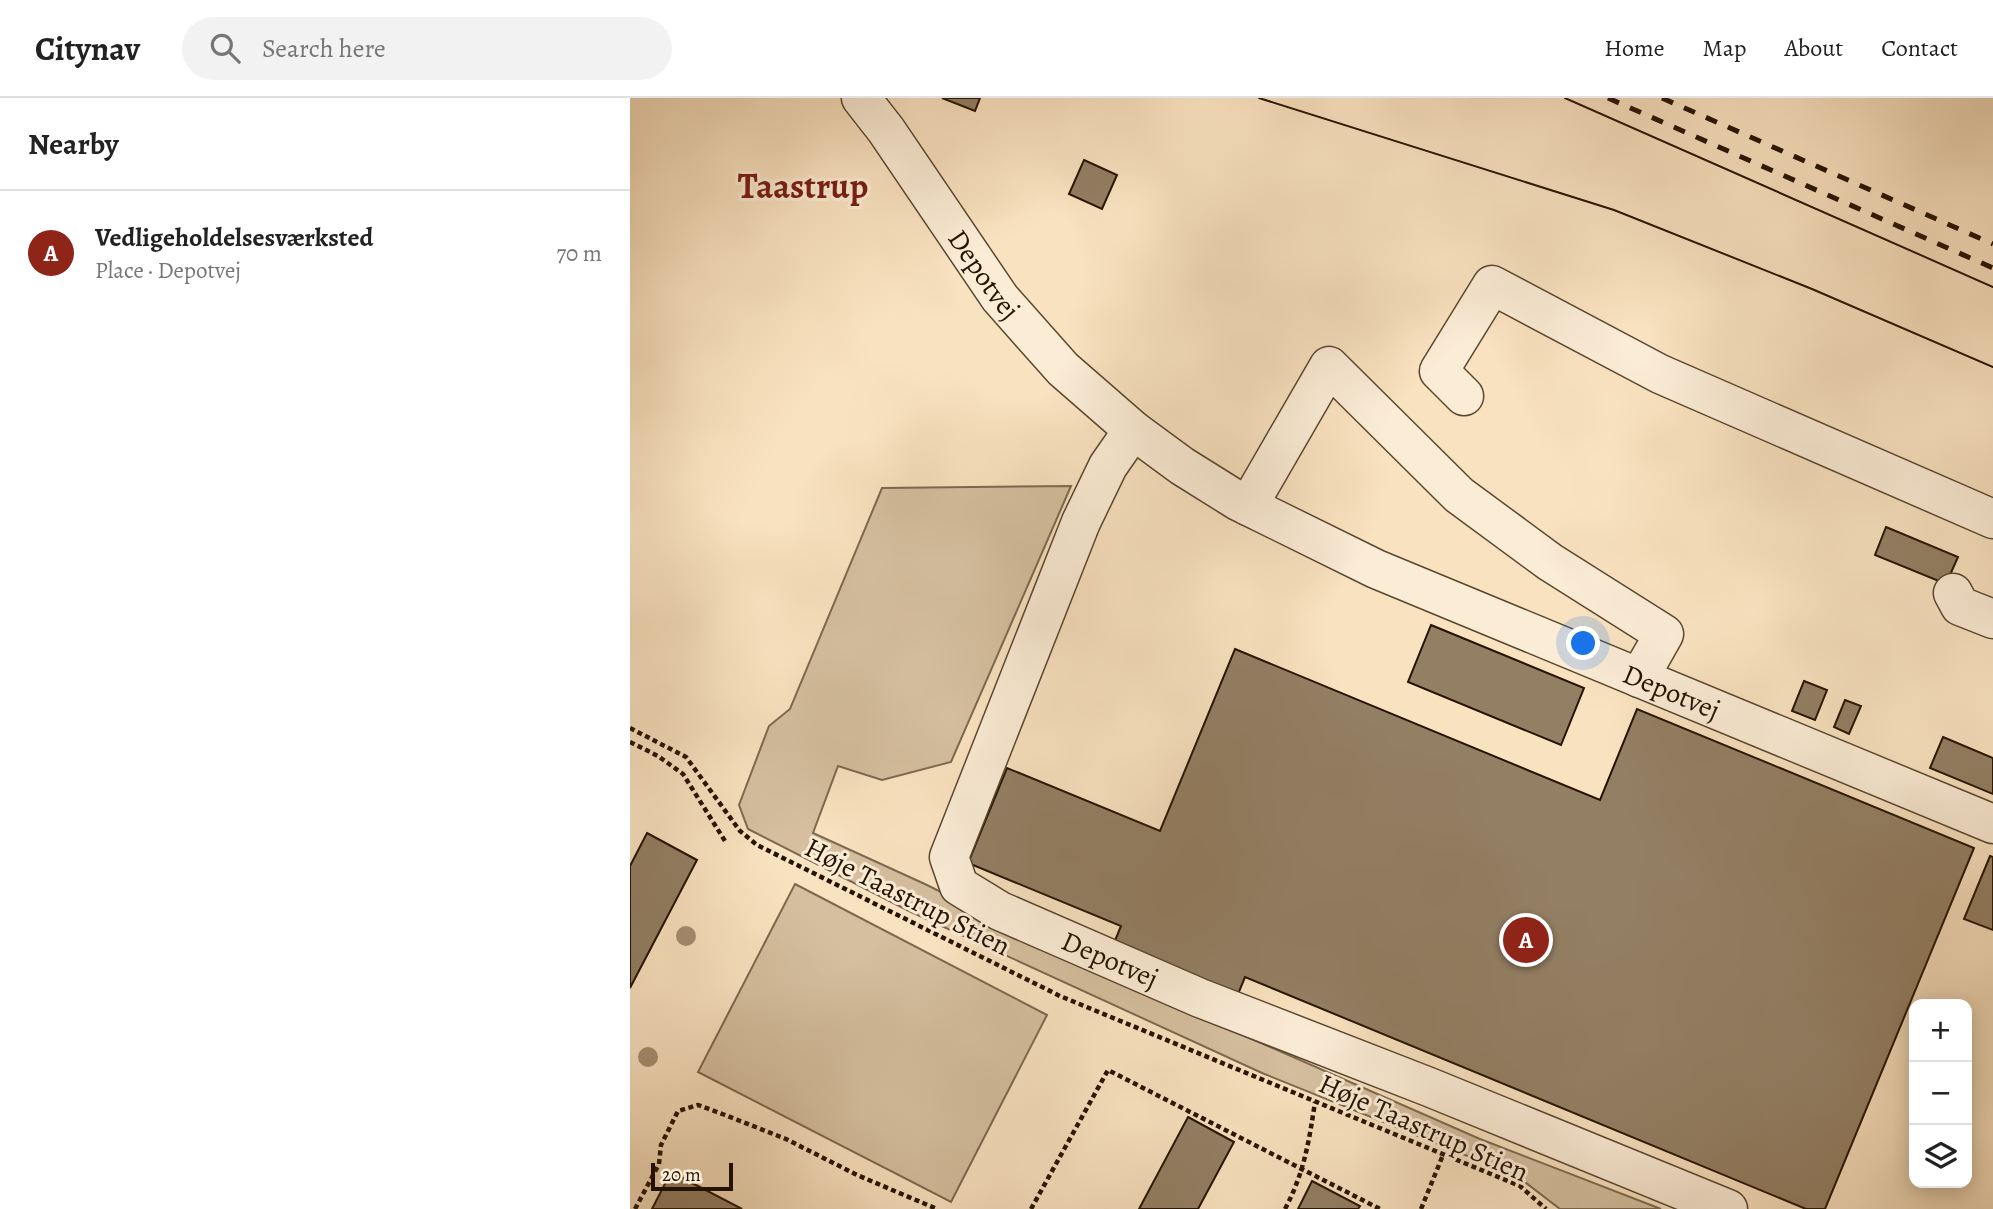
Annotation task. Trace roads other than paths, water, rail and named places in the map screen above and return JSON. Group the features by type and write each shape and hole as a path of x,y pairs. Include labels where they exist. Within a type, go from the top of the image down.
{"street":[{"name":"Depotvej","path":"861,98 886,130 1000,298 1063,369 1133,430 1182,466 1248,506 1376,569 1993,824"},
{"path":"1464,396 1439,371 1492,285 1660,374 1993,519"},
{"path":"1248,506 1329,366 1460,495 1550,562 1664,634 1639,678"},
{"name":"Depotvej","path":"1133,430 1108,466 1081,522 949,857 959,886 1000,911 1200,998 1429,1087 1728,1209"},
{"path":"1953,593 1960,606 1993,619"}],"tram line":[{"path":"1259,98 1614,210 1812,289 1993,367"},
{"path":"1565,98 1993,287"}],"railway":[{"path":"1608,98 1993,268"},
{"path":"1662,98 1993,244"}],"place":[{"name":"Vedligeholdelsesværksted","path":"1526,940"}],"district":[{"name":"Taastrup","path":"803,186"}]}
